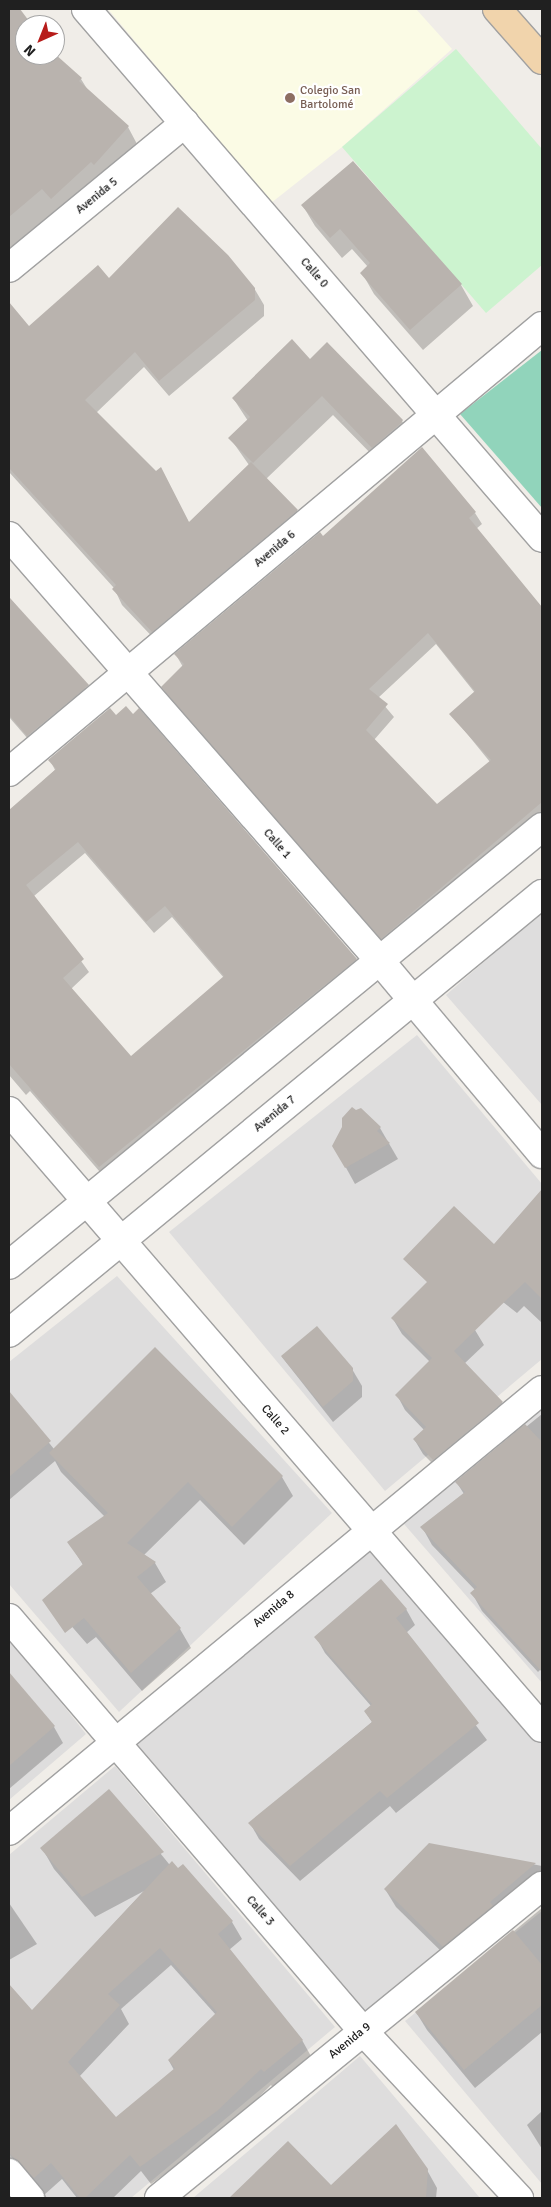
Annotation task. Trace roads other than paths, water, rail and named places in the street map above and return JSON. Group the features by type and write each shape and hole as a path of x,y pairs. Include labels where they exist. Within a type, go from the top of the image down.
{"main road":[{"path":"497,9 542,60"}],"street":[{"name":"Calle 0","path":"86,9 542,538"},
{"name":"Avenida 5","path":"9,268 185,123"},
{"name":"Avenida 6","path":"9,772 542,326"},
{"name":"Calle 1","path":"9,536 127,674 380,961 542,1154"},
{"path":"9,1265 542,827"},
{"name":"Avenida 7","path":"9,1333 542,894"},
{"name":"Calle 2","path":"9,1111 542,1728"},
{"name":"Avenida 8","path":"9,1831 370,1529 441,1476 542,1390"},
{"name":"Calle 3","path":"9,1618 363,2031 519,2198"},
{"name":"Avenida 9","path":"160,2198 542,1886"},
{"path":"9,2173 30,2198"}],"place":[{"name":"Colegio San Bartolomé","path":"290,98"}]}
